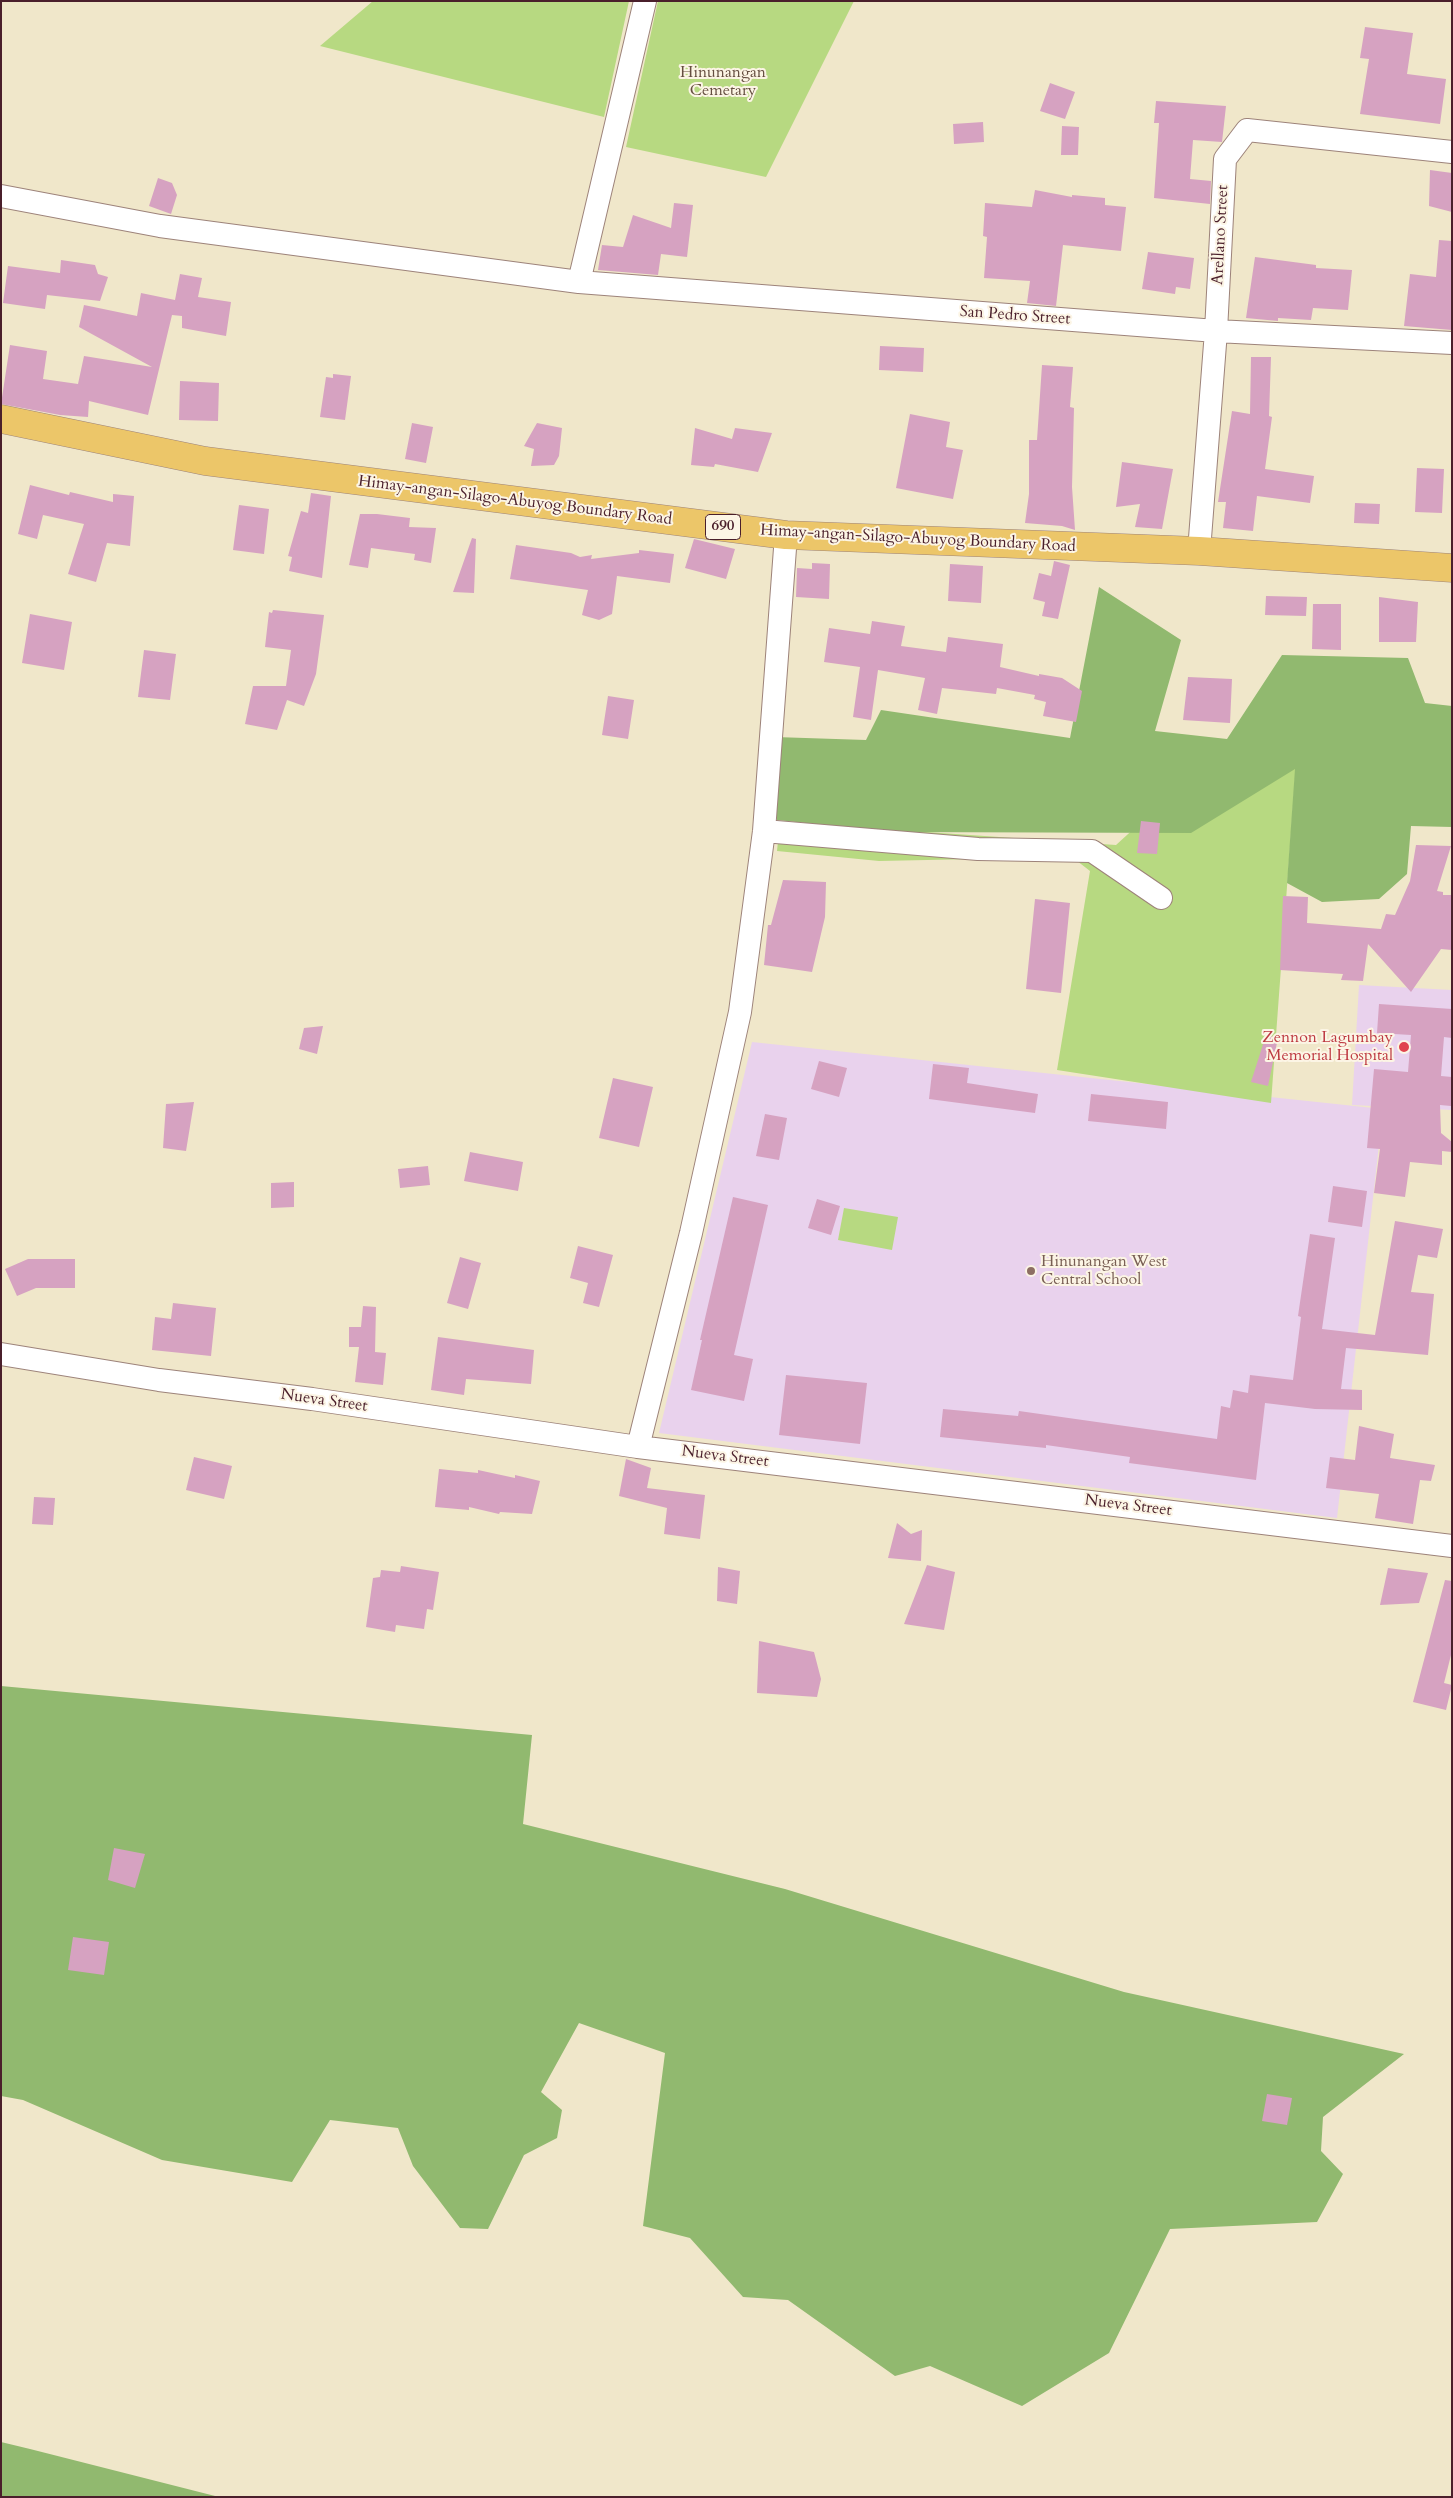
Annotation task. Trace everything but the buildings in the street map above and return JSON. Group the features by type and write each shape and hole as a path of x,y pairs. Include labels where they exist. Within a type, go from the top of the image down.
{"main road":[{"name":"Himay-angan-Silago-Abuyog Boundary Road","path":"1,419 206,461 786,535 1199,552 1452,568"}],"street":[{"path":"579,282 645,1"},
{"name":"Arellano Street","path":"1199,552 1216,331 1225,159 1247,130 1452,152"},
{"name":"San Pedro Street","path":"1,196 160,226 579,282 1216,331 1452,343"},
{"path":"638,1447 691,1234 740,1012 764,831 786,535"},
{"path":"764,831 978,848 1092,851 1161,898"},
{"name":"Nueva Street","path":"1,1354 160,1380 312,1399 638,1447 1452,1546"}],"shaded area":[{"name":"Zennon Lagumbay Memorial Hospital","path":"1359,985 1452,990 1452,1110 1352,1105"},
{"name":"Hinunangan West Central School","path":"752,1042 1383,1109 1337,1518 659,1433"}],"green space":[{"path":"373,1 629,1 604,117 320,46"},
{"name":"Hinunangan Cemetary","path":"658,1 854,1 766,177 626,147"},
{"path":"1099,587 1181,640 1155,731 1227,739 1282,655 1408,658 1425,703 1452,706 1452,827 1411,826 1407,874 1379,899 1322,902 1287,883 1295,769 1191,833 892,832 777,820 775,737 866,740 881,710 1070,738"},
{"path":"1296,765 1271,1103 1057,1070 1090,871 1072,857 879,861 777,851 780,822 1116,845 1195,773"},
{"path":"844,1208 898,1217 892,1250 838,1240"},
{"path":"1,1686 532,1735 523,1824 785,1889 1124,1992 1404,2054 1323,2117 1321,2151 1343,2174 1317,2222 1170,2229 1109,2353 1022,2406 930,2366 895,2376 788,2300 743,2297 690,2238 643,2226 665,2053 579,2023 541,2092 562,2110 557,2138 524,2155 488,2229 460,2228 413,2166 398,2128 330,2120 292,2182 162,2160 23,2100 1,2096"},
{"path":"1,2442 30,2449 219,2497 1,2497"}],"place":[{"name":"Zennon Lagumbay Memorial Hospital","path":"1404,1047"},
{"name":"Hinunangan West Central School","path":"1031,1271"}]}
